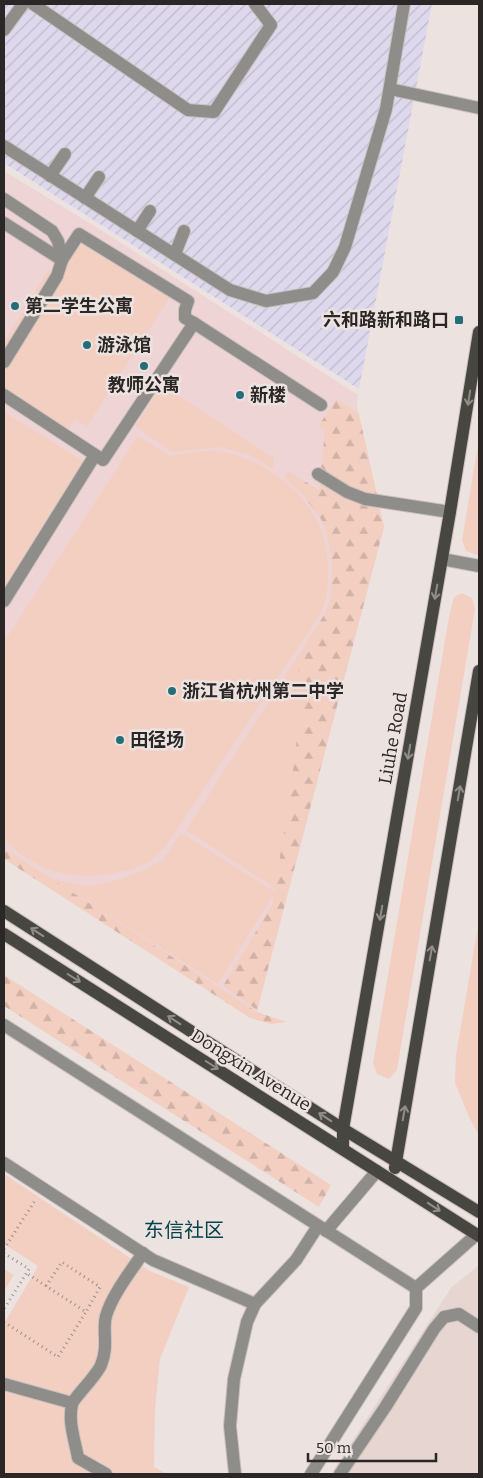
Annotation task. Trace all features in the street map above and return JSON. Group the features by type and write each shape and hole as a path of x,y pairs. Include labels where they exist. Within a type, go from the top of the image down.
{"main road":[{"name":"Liuhe Road","path":"344,1149 343,1129 442,559 479,332"},
{"path":"393,1180 479,671"},
{"name":"Dongxin Avenue","path":"4,911 343,1129 479,1212"},
{"name":"Dongxin Avenue","path":"4,934 478,1235"}],"street":[{"path":"4,30 23,4"},
{"path":"33,4 188,110 214,112 270,25 255,4"},
{"path":"4,146 230,290 266,302 313,293 333,272 345,247 386,109 404,4"},
{"path":"390,88 479,108"},
{"path":"50,176 65,154"},
{"path":"85,198 99,177"},
{"path":"4,199 52,231 58,241 62,260"},
{"path":"137,230 150,210"},
{"path":"4,224 62,260"},
{"path":"175,254 184,231"},
{"path":"4,362 58,276 62,260 79,234 188,301 185,318 321,405"},
{"path":"4,395 103,460 194,323"},
{"path":"4,601 95,455"},
{"path":"318,474 346,492 364,500 450,512"},
{"path":"442,559 479,566"},
{"path":"4,1025 416,1288"},
{"path":"4,1163 153,1260 255,1304"},
{"path":"234,1474 230,1426 234,1379 247,1322 255,1304 296,1260 322,1228 377,1171"},
{"path":"311,1474 416,1308 416,1288 478,1235"},
{"path":"106,1474 78,1458 71,1426 72,1403 91,1382 101,1365 106,1347 106,1317 112,1302 143,1253"},
{"path":"340,1474 386,1406 434,1328 444,1317 459,1314 479,1327"},
{"path":"4,1384 72,1403"}],"path":[{"path":"4,1249 43,1188"},
{"path":"4,1253 29,1269 4,1309"},
{"path":"4,1322 58,1357 100,1286 62,1262 46,1286"},
{"path":"26,1273 86,1312"}],"shaded area":[{"path":"4,4 432,4 359,389 4,163"},
{"name":"浙江省杭州第二中学","path":"4,171 104,232 358,395 357,407 384,527 257,1012 4,855"},
{"path":"479,1265 479,1474 331,1474 451,1288"}],"green space":[{"name":"游泳馆","path":"82,239 173,292 87,426 75,419 68,431 4,388 4,370 62,277 67,260"},
{"path":"48,270 54,274 4,354 4,342"},
{"path":"162,385 274,458 273,469 248,454 219,447 172,452 135,426"},
{"path":"336,399 359,414 384,527 257,1010 223,986 272,905 290,795 299,722 298,656 326,612 331,595 332,561 326,531 321,519 302,494 284,477 288,471 319,490 325,430 318,427"},
{"path":"6,413 86,463 4,593 4,417"},
{"name":"田径场","path":"138,436 170,456 197,451 223,452 251,461 278,477 311,510 323,534 327,559 327,593 323,607 315,622 168,843 157,856 147,863 121,872 85,876 70,874 41,866 28,859 15,850 4,838 4,642"},
{"path":"479,439 479,553 477,555 466,551 462,540"},
{"path":"462,593 472,598 475,609 397,1070 389,1079 377,1074 373,1063 449,617 454,597"},
{"path":"298,656 299,709 301,711 275,888 186,830"},
{"path":"181,833 275,892 218,984 50,878 84,886 103,884 125,878 162,861"},
{"path":"4,848 257,1012 287,1022 271,1024 250,1018 4,859"},
{"path":"479,920 479,1136 455,1083 456,1055"},
{"path":"4,975 331,1185 319,1207 4,1006"},
{"path":"4,1174 150,1271 189,1287 160,1359 155,1410 154,1467 168,1474 4,1474 4,1324 38,1266 4,1244"},
{"path":"4,1269 14,1275 4,1291"}],"place":[{"name":"第二学生公寓","path":"15,306"},
{"name":"六和路新和路口","path":"459,320"},
{"name":"游泳馆","path":"87,345"},
{"name":"教师公寓","path":"144,366"},
{"name":"新楼","path":"240,395"},
{"name":"浙江省杭州第二中学","path":"172,691"},
{"name":"田径场","path":"120,740"}],"district":[{"name":"东信社区","path":"184,1230"}]}
